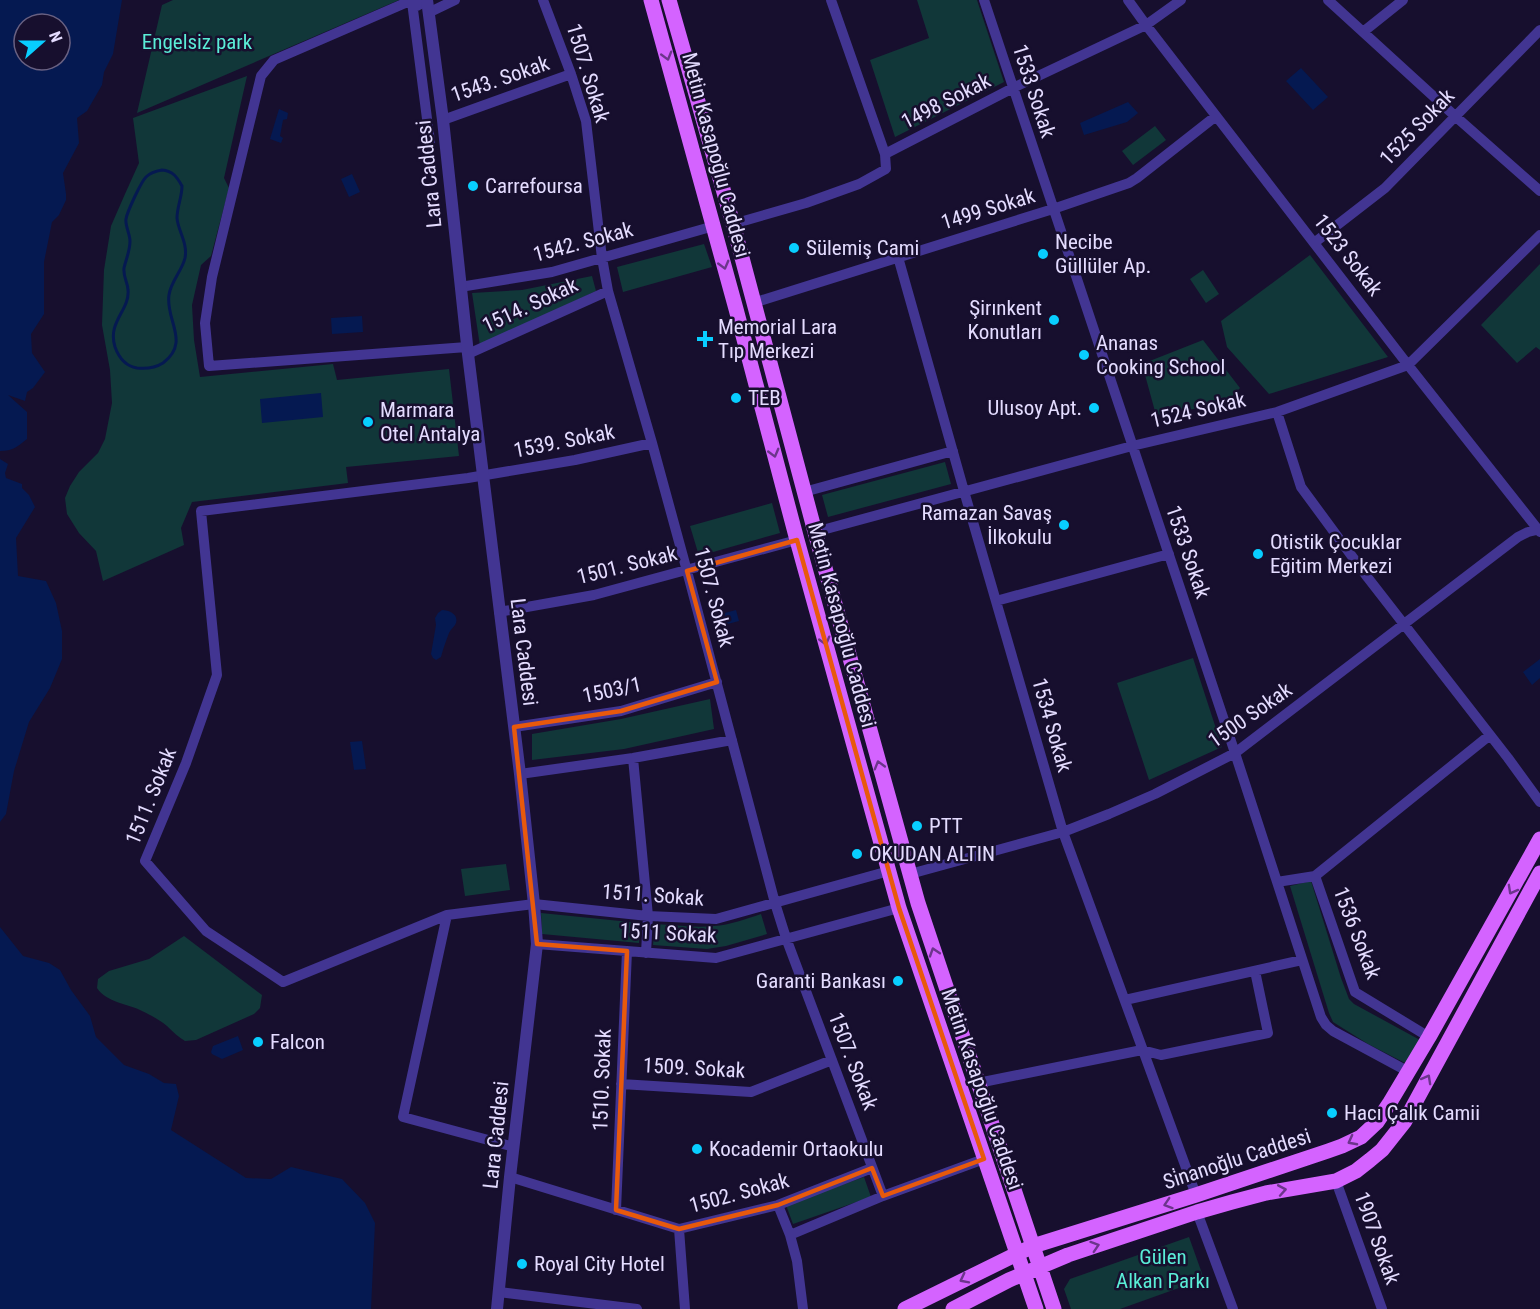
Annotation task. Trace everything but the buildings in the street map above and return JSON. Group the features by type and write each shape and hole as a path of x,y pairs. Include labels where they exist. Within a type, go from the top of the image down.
{"main road":[{"name":"Metin Kasapoğlu Caddesi","path":"651,0 899,908 1036,1309"},
{"name":"Metin Kasapoğlu Caddesi","path":"669,0 733,224 804,492 918,903 1054,1309"},
{"name":"Si̇nanoğlu Caddesi","path":"906,1309 1033,1246 1196,1195 1342,1146 1361,1137 1377,1122 1409,1072 1540,839"},
{"name":"Si̇nanoğlu Caddesi","path":"953,1309 1024,1273 1068,1255 1197,1212 1266,1193 1336,1181 1356,1171 1382,1150 1404,1121 1540,873"}],"street":[{"path":"455,0 417,6 410,1 274,60 261,76 212,277 205,323 208,366 467,351"},
{"name":"1507. Sokak","path":"543,0 586,121 608,291 687,571 775,903 786,939 883,1196"},
{"path":"831,0 885,154"},
{"name":"1533 Sokak","path":"984,0 1321,1017 1333,1031 1409,1072"},
{"name":"1523 Sokak","path":"1128,0 1408,365 1539,530"},
{"name":"1498 Sokak","path":"733,224 806,203 860,184 886,169 885,154 1013,88 1146,25 1181,0"},
{"path":"1328,0 1540,191"},
{"path":"1363,32 1403,0"},
{"path":"412,2 430,142"},
{"name":"Lara Caddesi","path":"428,4 443,120 467,351 520,774 537,944 497,1309"},
{"name":"1525 Sokak","path":"1314,243 1384,188 1540,30"},
{"name":"1543. Sokak","path":"443,120 571,74"},
{"name":"1499 Sokak","path":"753,303 1053,209 1133,181 1216,116"},
{"name":"1542. Sokak","path":"460,287 552,272 714,226"},
{"name":"1524 Sokak","path":"815,532 1132,446 1277,412 1408,365 1540,235"},
{"name":"1534 Sokak","path":"898,257 1063,832 1196,1195"},
{"name":"1514. Sokak","path":"467,351 608,291"},
{"path":"1277,412 1301,487 1540,802"},
{"name":"1539. Sokak","path":"483,475 575,460 652,443"},
{"path":"804,492 953,452"},
{"name":"1511. Sokak","path":"483,475 201,512 217,675 186,763 145,861 206,932 282,982 447,915 534,904 648,916 716,919 889,871"},
{"name":"1500 Sokak","path":"910,874 1063,832 1155,794 1235,753 1518,537 1539,530"},
{"name":"1501. Sokak","path":"500,612 594,596 797,540"},
{"path":"996,601 1168,554"},
{"name":"1503/1","path":"514,727 621,711 717,682"},
{"path":"1277,882 1315,876 1490,735"},
{"path":"520,774 732,741"},
{"path":"633,758 648,916 646,953"},
{"name":"1536 Sokak","path":"1315,876 1355,992 1429,1037"},
{"name":"1511 Sokak","path":"537,944 716,957 899,908"},
{"path":"447,915 403,1117 514,1147"},
{"name":"1510. Sokak","path":"616,1210 627,951"},
{"path":"1125,1000 1302,960"},
{"path":"978,1083 1142,1050 1161,1055 1268,1033 1255,971"},
{"name":"1509. Sokak","path":"621,1084 751,1092 832,1060"},
{"path":"790,1235 883,1196 984,1159"},
{"name":"1502. Sokak","path":"510,1177 679,1229 778,1205 872,1168"},
{"name":"1907 Sokak","path":"1336,1181 1382,1309"},
{"path":"778,1205 797,1261 803,1309"},
{"path":"1197,1212 1233,1309"},
{"path":"679,1229 685,1309"},
{"path":"499,1292 637,1309"}],"highlighted area":[{"path":"797,540 899,908 984,1159 883,1196 872,1168 778,1205 679,1229 616,1210 627,951 537,944 514,727 621,711 717,682 687,571"}],"green space":[{"name":"Engelsiz park","path":"173,0 399,0 137,113 162,5"},
{"path":"917,0 977,0 1004,82 895,137 870,60 929,38"},
{"path":"247,76 224,178 229,188 211,256 201,265 192,305 194,340 200,377 333,364 337,380 449,369 459,456 346,467 348,483 192,502 181,528 184,545 103,581 96,551 79,533 67,514 65,498 79,472 98,453 105,439 112,403 110,370 102,325 104,270 111,226 139,163 133,118"},
{"path":"1155,126 1166,140 1133,165 1122,151"},
{"path":"704,244 712,267 623,292 617,267"},
{"path":"1310,255 1388,357 1269,394 1227,347 1221,321"},
{"path":"1540,264 1540,350 1536,347 1517,363 1481,325"},
{"path":"1203,270 1219,294 1206,303 1190,279"},
{"path":"592,276 596,291 480,346 472,293 522,290"},
{"path":"1203,340 1240,388 1225,404 1156,415 1142,364"},
{"path":"945,462 951,484 828,517 822,495"},
{"path":"772,503 780,533 699,556 690,526"},
{"path":"1193,658 1222,747 1149,780 1117,683"},
{"path":"710,699 714,729 624,749 532,760 532,734 621,719"},
{"path":"506,864 510,890 465,896 461,869"},
{"path":"1311,881 1349,999 1354,1004 1420,1040 1407,1064 1368,1044 1333,1022 1290,886"},
{"path":"541,913 640,923 639,943 542,934"},
{"path":"761,914 767,934 726,946 707,949 653,945 655,924 714,926"},
{"path":"184,936 262,995 260,1008 254,1014 196,1040 185,1041 158,1020 136,1008 106,997 97,988 98,979 109,971 149,959"},
{"path":"864,1177 871,1197 793,1224 786,1205"},
{"name":"Gülen Alkan Parkı","path":"1189,1237 1204,1279 1120,1309 1071,1309 1064,1289 1070,1279"}],"shaded area":[{"path":"0,0 122,0 113,54 104,72 102,85 87,111 77,118 79,143 63,173 66,200 59,215 52,222 44,262 44,314 31,334 32,353 45,372 27,392 25,401 8,395 27,412 27,439 8,450 0,451"},
{"path":"1301,68 1328,97 1313,110 1286,81"},
{"path":"1128,102 1138,113 1127,122 1084,135 1080,123"},
{"path":"279,109 288,113 287,119 283,120 281,143 270,139"},
{"path":"352,174 360,192 349,197 341,179"},
{"path":"362,316 363,332 332,334 331,318"},
{"path":"321,393 323,417 262,423 260,399"},
{"path":"0,459 8,464 6,478 22,484 22,488 29,495 35,507 16,538 18,576 46,581 56,603 62,631 62,659 50,688 29,722 14,771 6,814 0,822"},
{"path":"442,610 454,614 456,622 449,632 441,657 436,660 431,654 435,618"},
{"path":"736,610 739,621 720,626 717,615"},
{"path":"1540,659 1540,678 1532,685 1523,672"},
{"path":"362,741 366,769 354,770 350,742"},
{"path":"0,927 23,956 49,963 60,970 90,1016 96,1037 124,1065 149,1074 164,1083 176,1084 179,1096 171,1130 246,1178 271,1179 291,1167 342,1179 365,1203 375,1223 371,1309 0,1309"},
{"path":"238,1036 243,1050 222,1059 212,1054 213,1046"}],"waterway":[{"path":"162,170 174,175 182,186 177,218 186,253 169,295 170,313 175,330 175,347 171,355 160,365 137,368 121,358 113,338 116,323 128,297 124,275 130,241 126,219 131,204 146,177 162,170"}],"place":[{"name":"Carrefoursa","path":"473,186"},
{"name":"Sülemiş Cami","path":"794,248"},
{"name":"Necibe Güllüler Ap.","path":"1043,254"},
{"name":"Şirınkent Konutları","path":"1054,320"},
{"name":"Memorial Lara Tıp Merkezi","path":"705,339"},
{"name":"Ananas Cooking School","path":"1084,355"},
{"name":"TEB","path":"736,398"},
{"name":"Ulusoy Apt.","path":"1094,408"},
{"name":"Marmara Otel Antalya","path":"368,422"},
{"name":"Ramazan Savaş İlkokulu","path":"1064,525"},
{"name":"Otistik Çocuklar Eğitim Merkezi","path":"1258,554"},
{"name":"PTT","path":"917,826"},
{"name":"OKUDAN ALTIN","path":"857,854"},
{"name":"Garanti Bankası","path":"898,981"},
{"name":"Falcon","path":"258,1042"},
{"name":"Hacı Çalık Camii","path":"1332,1113"},
{"name":"Kocademir Ortaokulu","path":"697,1149"},
{"name":"Royal City Hotel","path":"522,1264"}]}
